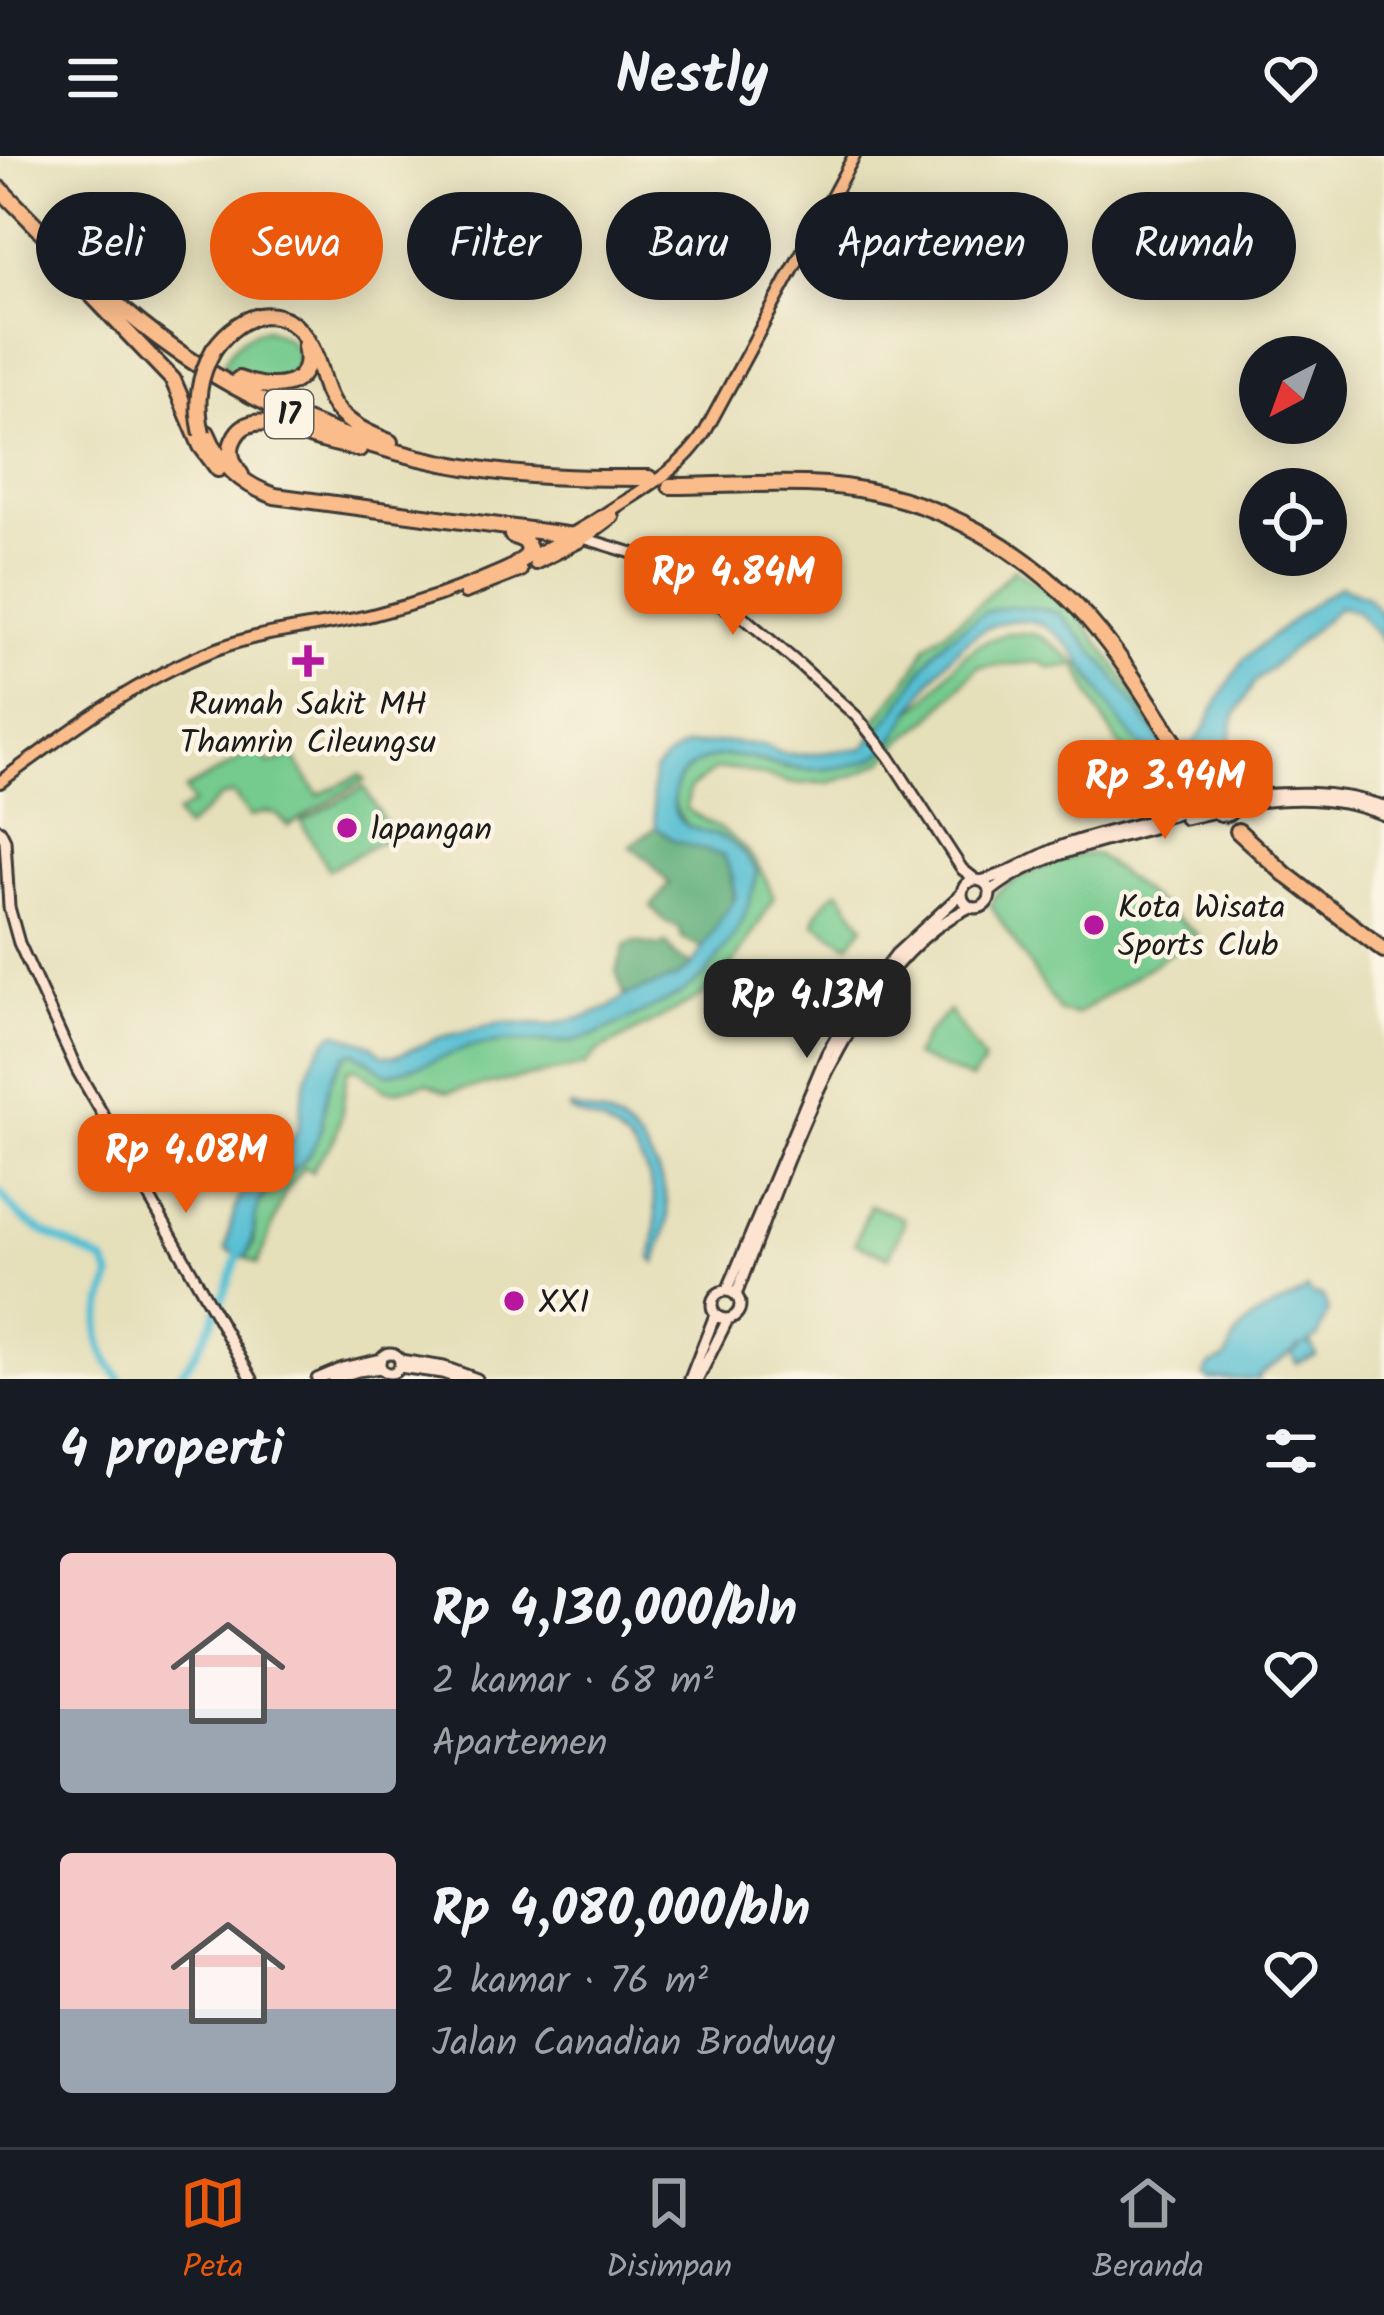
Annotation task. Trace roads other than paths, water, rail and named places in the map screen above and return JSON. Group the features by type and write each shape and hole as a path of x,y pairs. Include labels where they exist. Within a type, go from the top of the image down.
{"highway":[{"name":"17","path":"0,189 99,288 154,334 199,365 289,414 361,441 466,467 643,482 560,486 494,480 437,471 359,449 284,422 196,373 101,300"},
{"name":"17","path":"0,202 36,238"},
{"path":"94,300 164,368 211,461 262,497 512,535 575,539"},
{"path":"236,482 214,459 204,434 197,404 201,375 231,328 267,315 290,322 308,342 328,396 352,424 378,438 466,467"},
{"path":"154,334 261,387 291,383 308,353 296,333 267,320 240,327 216,350"},
{"path":"264,492 239,473 230,453 234,438 250,424 271,423 359,449"},
{"path":"204,434 229,469 264,492 288,499 575,539"},
{"path":"676,482 789,476 860,482 923,497 985,525 1034,557 1108,629 1200,774"},
{"path":"512,535 529,548 513,566"},
{"path":"1384,940 1241,828 1268,861 1384,952"}],"main road":[{"path":"535,564 668,473 694,448 854,156"},
{"path":"293,630 351,625 495,583 613,517 679,473 700,451 770,316"},
{"path":"0,782 162,673 228,645 374,615 458,588 575,539"}],"street":[{"path":"575,539 593,538 652,559 702,596 742,616 857,717 962,869 990,892"},
{"path":"883,754 958,872 964,902 970,907 986,904 990,892 1014,875 1080,844"},
{"path":"1234,802 1302,791 1337,794 1384,811"},
{"path":"1214,808 1216,794 1227,793 1234,802"},
{"path":"732,1293 831,1055 854,1015 968,883 992,878 1047,851 1214,808 1227,816 1234,802"},
{"path":"0,830 6,844 14,930 33,978 126,1154 123,1165 133,1168 252,1379"},
{"path":"908,948 970,907"},
{"path":"732,1293 765,1224 790,1149"},
{"path":"694,1379 716,1315 712,1300 717,1294 732,1293"},
{"path":"694,1379 728,1319 738,1311 740,1304 732,1293"},
{"path":"716,1315 728,1319"},
{"path":"333,1379 381,1363 391,1353 399,1364 460,1379"},
{"path":"317,1379 343,1368 381,1363"},
{"path":"399,1364 444,1366 477,1379"}],"water":[{"path":"1340,586 1367,597 1384,617 1384,643 1356,611 1339,607 1254,683 1221,755 1186,767 1145,749 1059,636 1022,620 985,629 955,652 892,742 875,758 812,769 731,756 703,760 680,777 676,813 687,826 730,842 757,871 743,920 705,976 679,995 572,1042 469,1047 388,1074 355,1052 347,1054 332,1079 312,1150 260,1202 246,1258 226,1250 241,1194 262,1165 296,1133 311,1065 335,1032 372,1045 383,1055 396,1056 441,1037 502,1023 550,1025 585,1017 678,977 692,965 735,897 733,878 724,856 673,840 656,827 654,771 669,756 686,746 727,742 803,755 864,748 949,637 985,612 1010,606 1060,614 1104,663 1161,741 1192,744 1244,659"},
{"path":"570,1107 620,1124 651,1158 664,1187 668,1217 656,1263 651,1258 655,1201 644,1166 621,1137 573,1113"},
{"path":"1308,1289 1322,1296 1328,1310 1318,1337 1307,1344 1316,1355 1296,1363 1292,1353 1302,1345 1259,1379 1208,1379 1204,1375 1209,1366 1225,1359 1246,1325"}],"waterway":[{"path":"0,1192 35,1227 105,1263 111,1276 100,1317 100,1340 120,1379"},
{"path":"176,1379 215,1315 241,1245"}],"tunnel":[{"path":"654,478 681,478"},
{"path":"1197,777 1238,831"}],"place":[{"name":"Rumah Sakit MH Thamrin Cileungsu","path":"308,661"},
{"name":"lapangan","path":"347,828"},
{"name":"Kota Wisata Sports Club","path":"1094,925"},
{"name":"XXI","path":"514,1301"}]}
